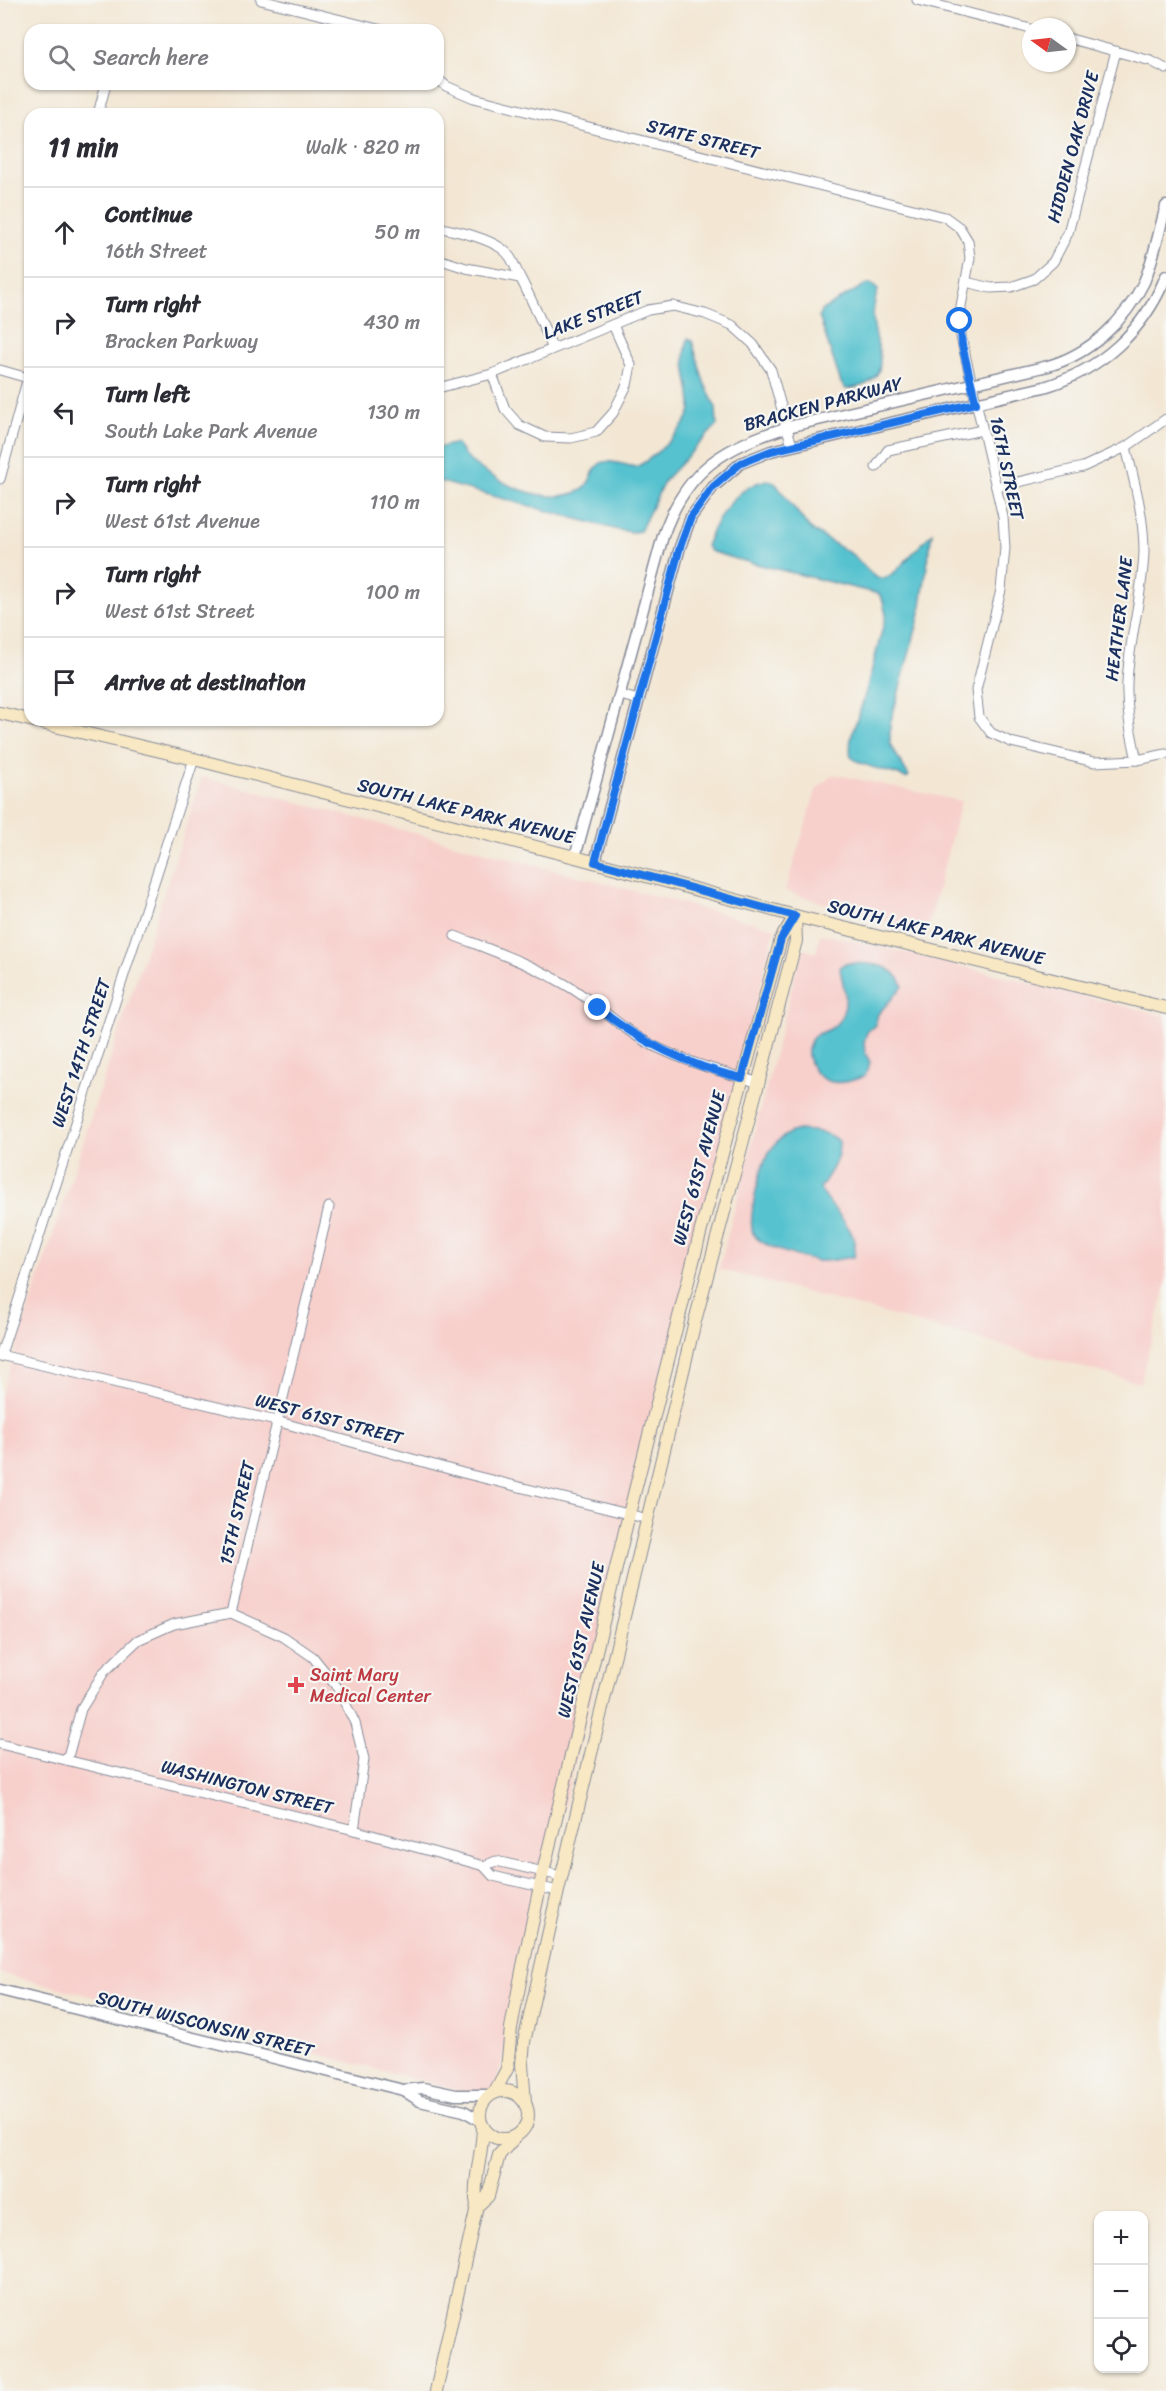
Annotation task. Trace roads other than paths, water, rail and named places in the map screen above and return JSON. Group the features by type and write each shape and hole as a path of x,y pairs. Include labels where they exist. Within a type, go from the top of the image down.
{"main road":[{"name":"SOUTH LAKE PARK AVENUE","path":"0,713 24,719"},
{"name":"SOUTH LAKE PARK AVENUE","path":"55,726 194,759 795,916 1166,1008"},
{"name":"WEST 61ST AVENUE","path":"492,2094 507,2069 519,1987 543,1872 629,1515 742,1078 781,939 795,916"},
{"name":"WEST 61ST AVENUE","path":"525,2102 522,2064 524,2042 561,1876 695,1321 796,941 795,916"},
{"path":"436,2391 477,2206 475,2193 482,2157 481,2108 492,2094 513,2092 525,2102 528,2117 522,2132 499,2155 488,2196 477,2206"},
{"path":"482,2123 492,2136 500,2139 515,2137"}],"street":[{"path":"261,0 358,24"},
{"path":"917,0 1022,26"},
{"path":"1076,40 1151,61 1166,69"},
{"name":"HIDDEN OAK DRIVE","path":"966,282 991,288 1011,287 1034,279 1053,262 1068,233 1116,51"},
{"name":"STATE STREET","path":"444,84 474,98 945,217 960,228"},
{"path":"100,108 104,90"},
{"name":"BRACKEN PARKWAY","path":"575,857 663,536 675,507 699,474 722,455 748,440 788,427 1059,363 1084,350 1107,332 1127,309 1144,281 1166,206"},
{"name":"16TH STREET","path":"960,228 968,242 970,258 961,306 960,329 1003,517 1005,548 1000,590 976,690 979,717 991,733 1011,742 1094,762 1137,760"},
{"path":"444,229 491,242 513,259 520,278 532,297 552,347"},
{"path":"444,261 466,268 520,278"},
{"name":"BRACKEN PARKWAY","path":"595,862 680,547 691,517 713,487 741,463 771,451 1058,383 1095,365 1116,348 1150,309 1166,276"},
{"name":"LAKE STREET","path":"444,386 492,374 552,347 648,310 673,306 705,314 732,325 753,344 771,370 792,446"},
{"path":"492,374 505,410 519,425 545,437 571,438 596,432 614,413 627,385 631,365 613,325"},
{"path":"0,370 24,373"},
{"path":"0,479 24,392"},
{"path":"996,487 1083,467 1126,447 1166,419"},
{"path":"876,467 888,450 982,430"},
{"name":"HEATHER LANE","path":"1126,447 1140,506 1144,550 1141,590 1131,644 1128,682 1128,714 1137,760"},
{"path":"620,695 639,700"},
{"path":"1137,760 1166,754"},
{"name":"WEST 14TH STREET","path":"0,1355 194,759"},
{"path":"456,936 533,966 574,990 616,1023 655,1047 723,1074 760,1083"},
{"name":"15TH STREET","path":"231,1613 329,1207"},
{"name":"WEST 61ST STREET","path":"0,1355 276,1421 472,1475 648,1519"},
{"path":"68,1760 81,1709 104,1672 138,1640 174,1624 231,1613 284,1636 313,1658 337,1687 355,1723 364,1759 354,1830"},
{"name":"WASHINGTON STREET","path":"0,1744 354,1830 484,1866 493,1876 558,1891"},
{"name":"WASHINGTON STREET","path":"484,1866 496,1861 561,1876"},
{"name":"SOUTH WISCONSIN STREET","path":"0,1990 403,2090 420,2101 464,2111 482,2123"},
{"name":"SOUTH WISCONSIN STREET","path":"403,2090 423,2088 456,2095 492,2094"}],"water":[{"path":"871,284 878,290 873,318 880,365 873,380 864,385 846,389 841,383 819,316 822,310 863,286"},
{"path":"688,338 692,341 704,382 716,408 717,425 665,480 640,531 618,530 444,483 444,446 456,443 468,459 481,469 508,485 538,495 568,495 582,490 597,467 604,462 636,467 651,457 678,432 689,414 691,398 686,374"},
{"path":"768,480 776,484 810,529 853,555 875,577 884,579 896,571 932,533 919,618 890,724 890,744 909,776 906,778 863,764 851,757 852,734 862,706 886,615 879,594 736,559 710,551 706,546 729,504 747,488"},
{"path":"845,963 871,964 886,968 899,978 903,986 878,1014 875,1025 867,1032 864,1042 865,1053 870,1062 865,1076 847,1082 833,1082 817,1074 810,1064 808,1051 814,1036 831,1029 843,1013 845,996 840,968"},
{"path":"799,1130 825,1133 839,1141 836,1160 820,1188 853,1237 854,1257 826,1261 811,1260 773,1248 754,1235 753,1206 766,1158 783,1138"}],"place":[{"name":"Saint Mary Medical Center","path":"296,1685"}]}
